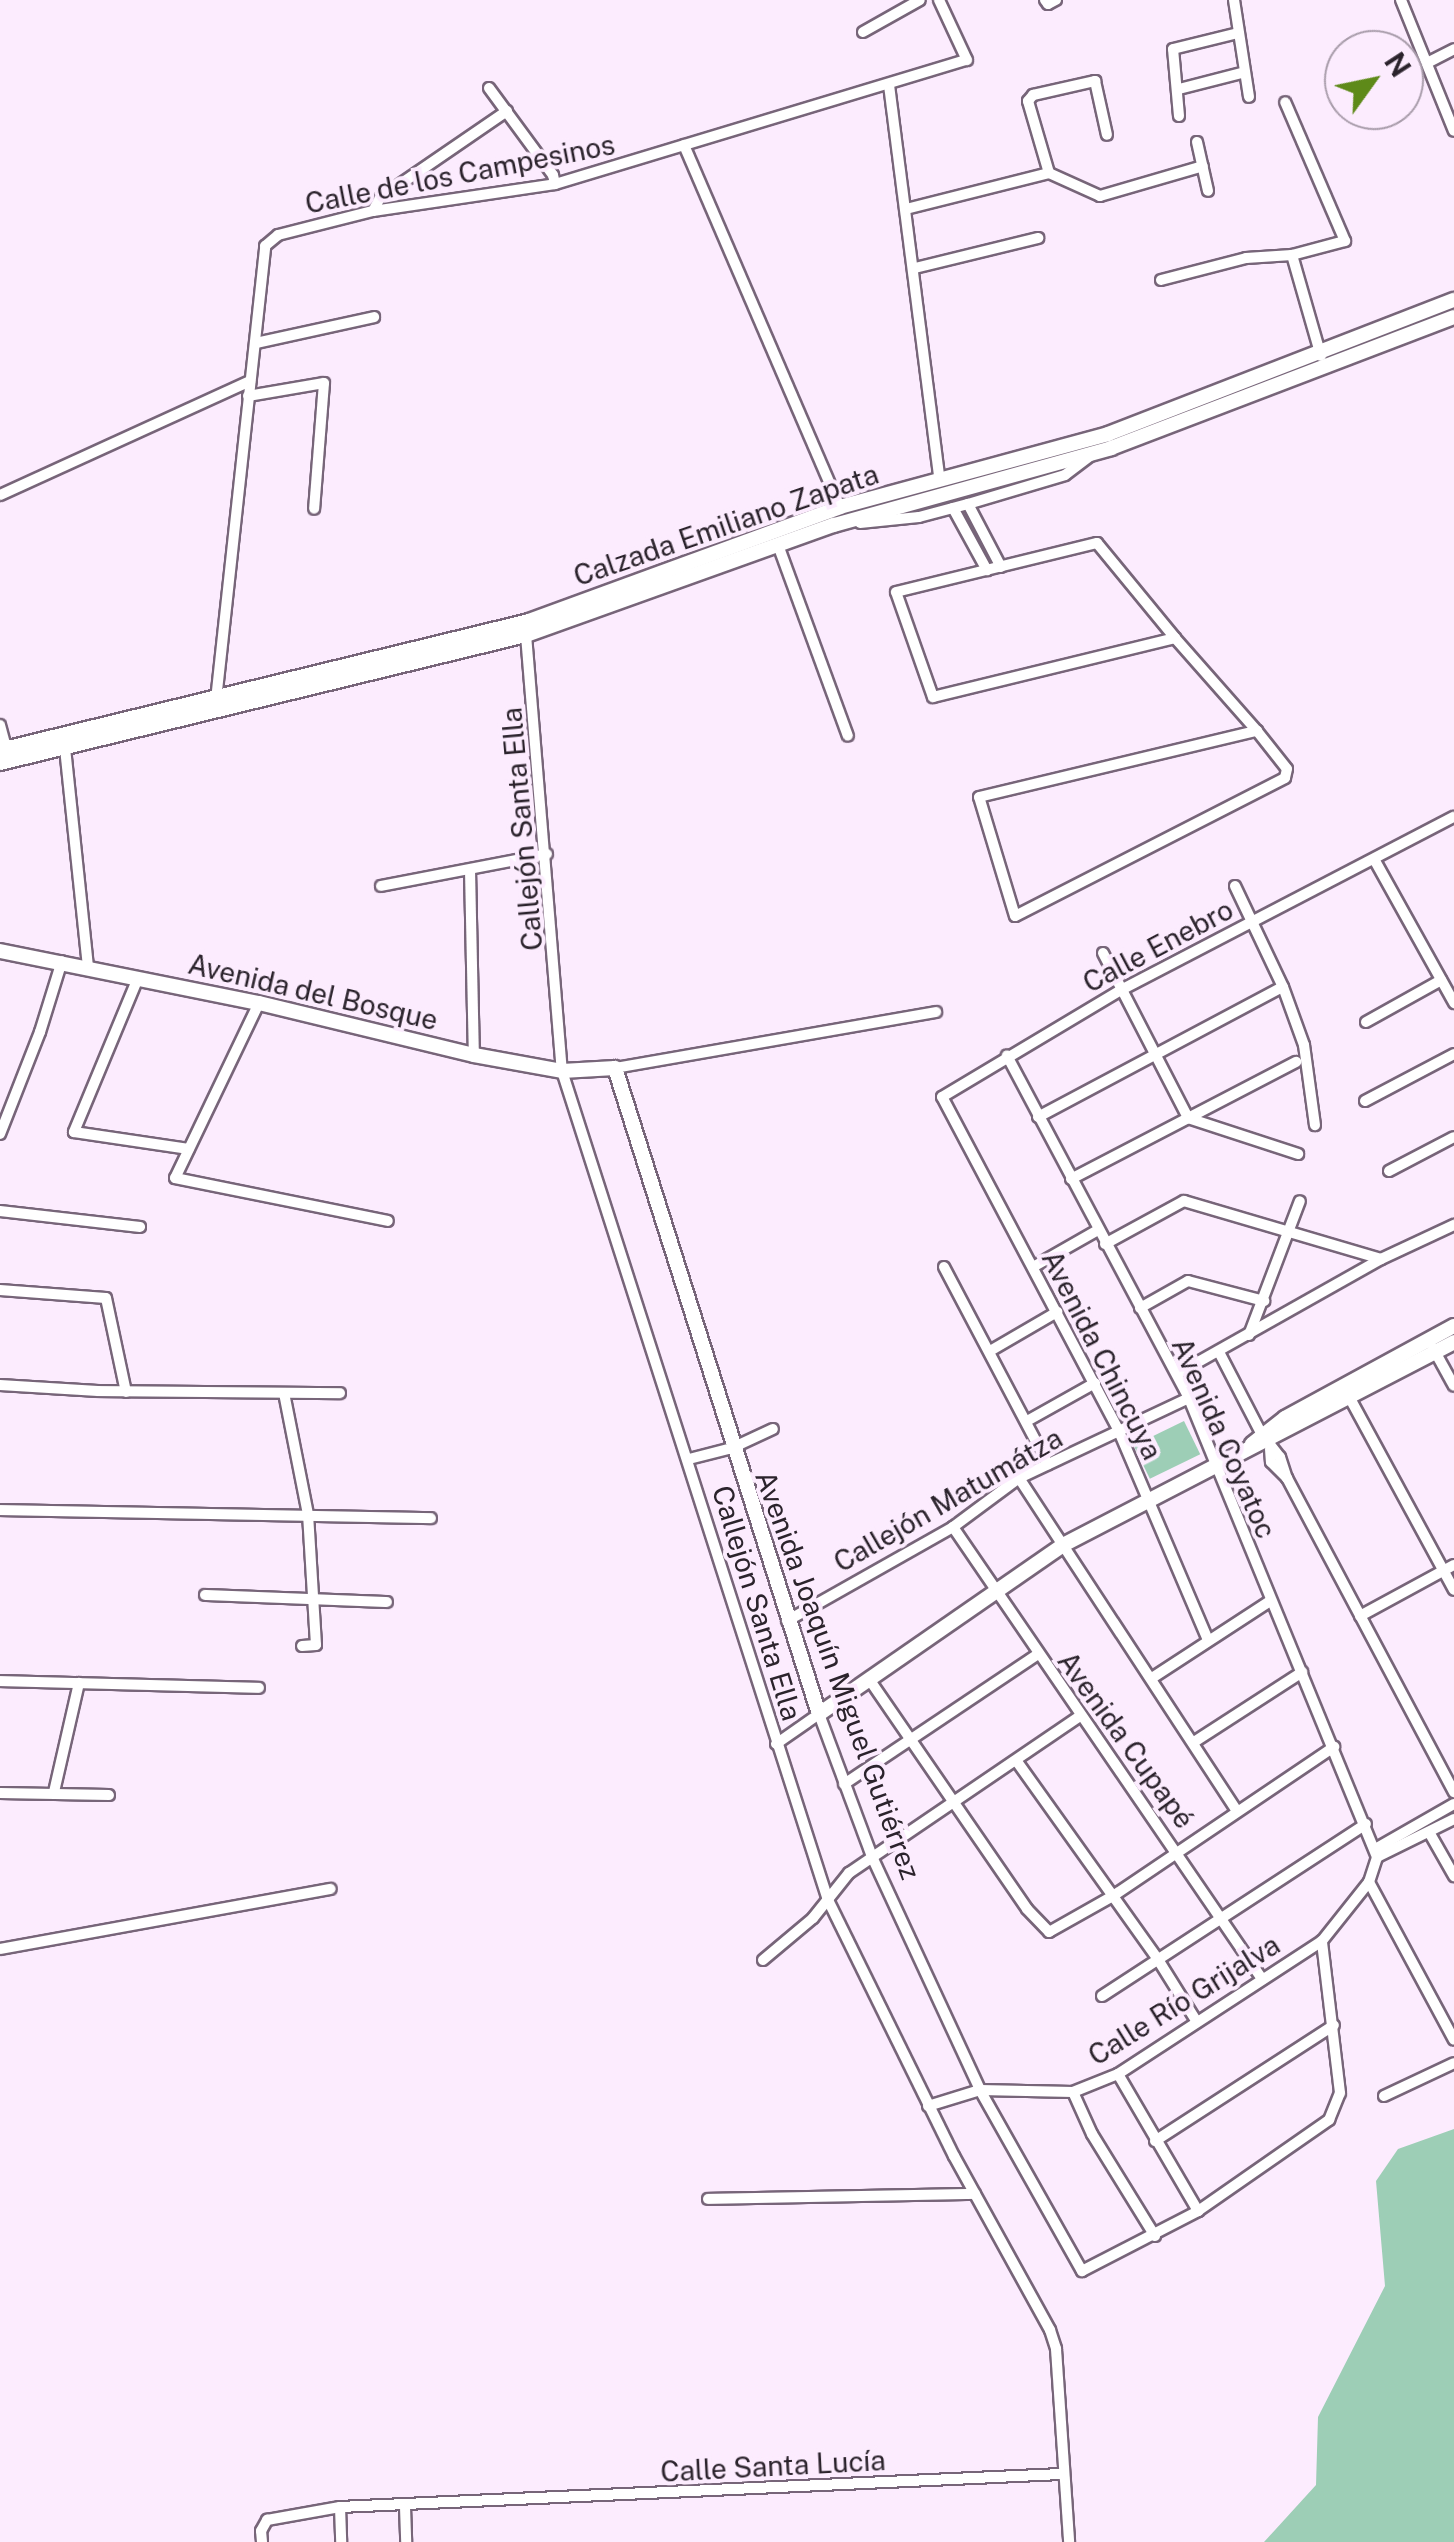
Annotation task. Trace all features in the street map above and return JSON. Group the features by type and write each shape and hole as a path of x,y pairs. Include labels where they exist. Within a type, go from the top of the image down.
{"main road":[{"name":"Calzada Emiliano Zapata","path":"2,754 477,642 840,507 1108,434 1454,300"},
{"name":"Calzada Emiliano Zapata","path":"2,754 65,748 189,712 216,700 477,642 526,636 834,526 1095,452 1454,317"},
{"name":"Avenida del Bosque","path":"0,951 259,1003 562,1071 615,1068"},
{"name":"Avenida Joaquín Miguel Gutiérrez","path":"615,1068 819,1714"},
{"path":"819,1714 1063,1546 1262,1442 1346,1391 1432,1346 1454,1326"},
{"path":"1432,1346 1454,1342"}],"street":[{"path":"863,32 920,0"},
{"name":"Calle de los Campesinos","path":"216,700 265,246 278,235 373,211 555,184 968,58 939,0"},
{"path":"1046,0 1048,4 1056,0"},
{"path":"1234,0 1249,96"},
{"path":"1402,0 1454,130"},
{"path":"1179,116 1173,49 1238,33"},
{"path":"1427,63 1454,48"},
{"path":"1179,89 1244,72"},
{"path":"1048,174 1028,101 1033,95 1094,81 1106,134"},
{"path":"889,85 939,478"},
{"path":"490,88 553,174 555,184"},
{"path":"1161,280 1246,258 1292,256 1345,241 1285,102"},
{"path":"373,211 380,198 506,111"},
{"path":"1197,142 1208,191"},
{"path":"684,145 840,507"},
{"path":"906,208 1048,174 1100,196 1202,166"},
{"path":"915,268 1038,238"},
{"path":"1292,256 1324,366"},
{"path":"256,343 374,317"},
{"path":"0,495 250,381"},
{"path":"248,396 324,383 314,509"},
{"path":"834,526 919,517 968,504 1065,475 1095,452"},
{"path":"968,504 1001,566"},
{"path":"953,508 988,570"},
{"path":"1175,638 933,697 896,592 1097,543 1175,638 1256,731 1287,769 1285,778 1014,916 979,797 1256,731"},
{"path":"778,545 848,736"},
{"name":"Callejón Santa Ella","path":"526,636 562,1071 690,1459 776,1744 828,1900 928,2106 1050,2330 1056,2348 1069,2542"},
{"path":"0,724 2,754"},
{"path":"65,748 88,967"},
{"name":"Calle Enebro","path":"942,1097 1120,990 1454,817"},
{"path":"380,886 547,854"},
{"path":"1374,859 1454,1004"},
{"path":"470,870 474,1054"},
{"path":"1235,886 1283,987 1304,1045 1315,1125"},
{"path":"1103,952 1188,1118 1298,1154"},
{"path":"0,1134 40,1032 62,961"},
{"path":"138,978 74,1132 190,1150"},
{"path":"1366,1022 1441,980"},
{"path":"1038,1117 1283,987"},
{"path":"259,1003 175,1178 388,1221"},
{"path":"615,1068 936,1012"},
{"path":"1364,1100 1454,1054"},
{"name":"Avenida Coyatoc","path":"1008,1055 1189,1398 1213,1466 1376,1853"},
{"path":"1071,1179 1296,1062"},
{"name":"Avenida Chincuya","path":"942,1097 1119,1432 1208,1640"},
{"path":"1389,1171 1454,1137"},
{"path":"1105,1244 1184,1201 1380,1259"},
{"path":"1248,1336 1300,1201"},
{"path":"0,1212 140,1228"},
{"path":"1177,1374 1380,1259 1454,1224"},
{"path":"1033,1267 1098,1230"},
{"path":"944,1266 1048,1464"},
{"path":"1140,1308 1188,1281 1264,1301"},
{"path":"0,1290 106,1298 126,1392"},
{"path":"990,1351 1057,1312"},
{"path":"1432,1346 1454,1386"},
{"path":"1219,1352 1270,1462 1286,1478 1454,1792"},
{"path":"1026,1421 1094,1383"},
{"path":"0,1385 126,1392 340,1393"},
{"path":"1346,1391 1449,1568 1454,1590"},
{"path":"284,1393 308,1514 316,1645 302,1646"},
{"name":"Callejón Matumátza","path":"787,1621 953,1526 1019,1478 1189,1398"},
{"path":"690,1459 732,1448 773,1430"},
{"path":"1019,1478 1237,1811"},
{"path":"0,1510 431,1518"},
{"name":"Avenida Cupapé","path":"953,1526 1036,1655 1178,1850 1262,1978"},
{"path":"1360,1616 1449,1568"},
{"path":"205,1596 387,1602"},
{"path":"1152,1678 1270,1601"},
{"path":"844,1784 1036,1655"},
{"path":"1194,1742 1302,1672"},
{"path":"869,1679 1027,1909 1049,1932 1114,1896 1334,1748"},
{"path":"0,1681 259,1688"},
{"path":"54,1792 79,1683"},
{"path":"776,1744 819,1714"},
{"name":"Avenida Joaquín Miguel Gutiérrez","path":"819,1714 873,1859 980,2090 1082,2271 1155,2236"},
{"path":"763,1960 828,1900 849,1873 1018,1763 1080,1716"},
{"path":"1018,1763 1157,1958 1196,2022"},
{"path":"0,1793 109,1795"},
{"path":"1376,1853 1454,1804"},
{"path":"1376,1853 1454,1818"},
{"path":"1102,1996 1366,1824"},
{"path":"1429,1832 1454,1876"},
{"name":"Calle Río Grijalva","path":"928,2106 980,2090 1073,2092 1118,2074 1322,1941 1370,1882 1376,1853"},
{"path":"1370,1882 1454,2040"},
{"path":"0,1949 331,1889"},
{"path":"1073,2092 1092,2134 1155,2236 1198,2212 1329,2120 1340,2093 1322,1941"},
{"path":"1156,2141 1334,2026"},
{"path":"1384,2096 1454,2063"},
{"path":"1118,2074 1198,2212"},
{"path":"708,2199 975,2194"},
{"name":"Calle Santa Lucía","path":"262,2542 262,2524 281,2516 340,2507 1062,2474"},
{"path":"340,2507 341,2542"},
{"path":"405,2507 406,2542"}],"green space":[{"path":"1184,1421 1200,1454 1150,1479 1134,1446"},
{"path":"1454,2129 1454,2542 1264,2542 1316,2485 1318,2417 1385,2286 1376,2181 1398,2149"}]}
